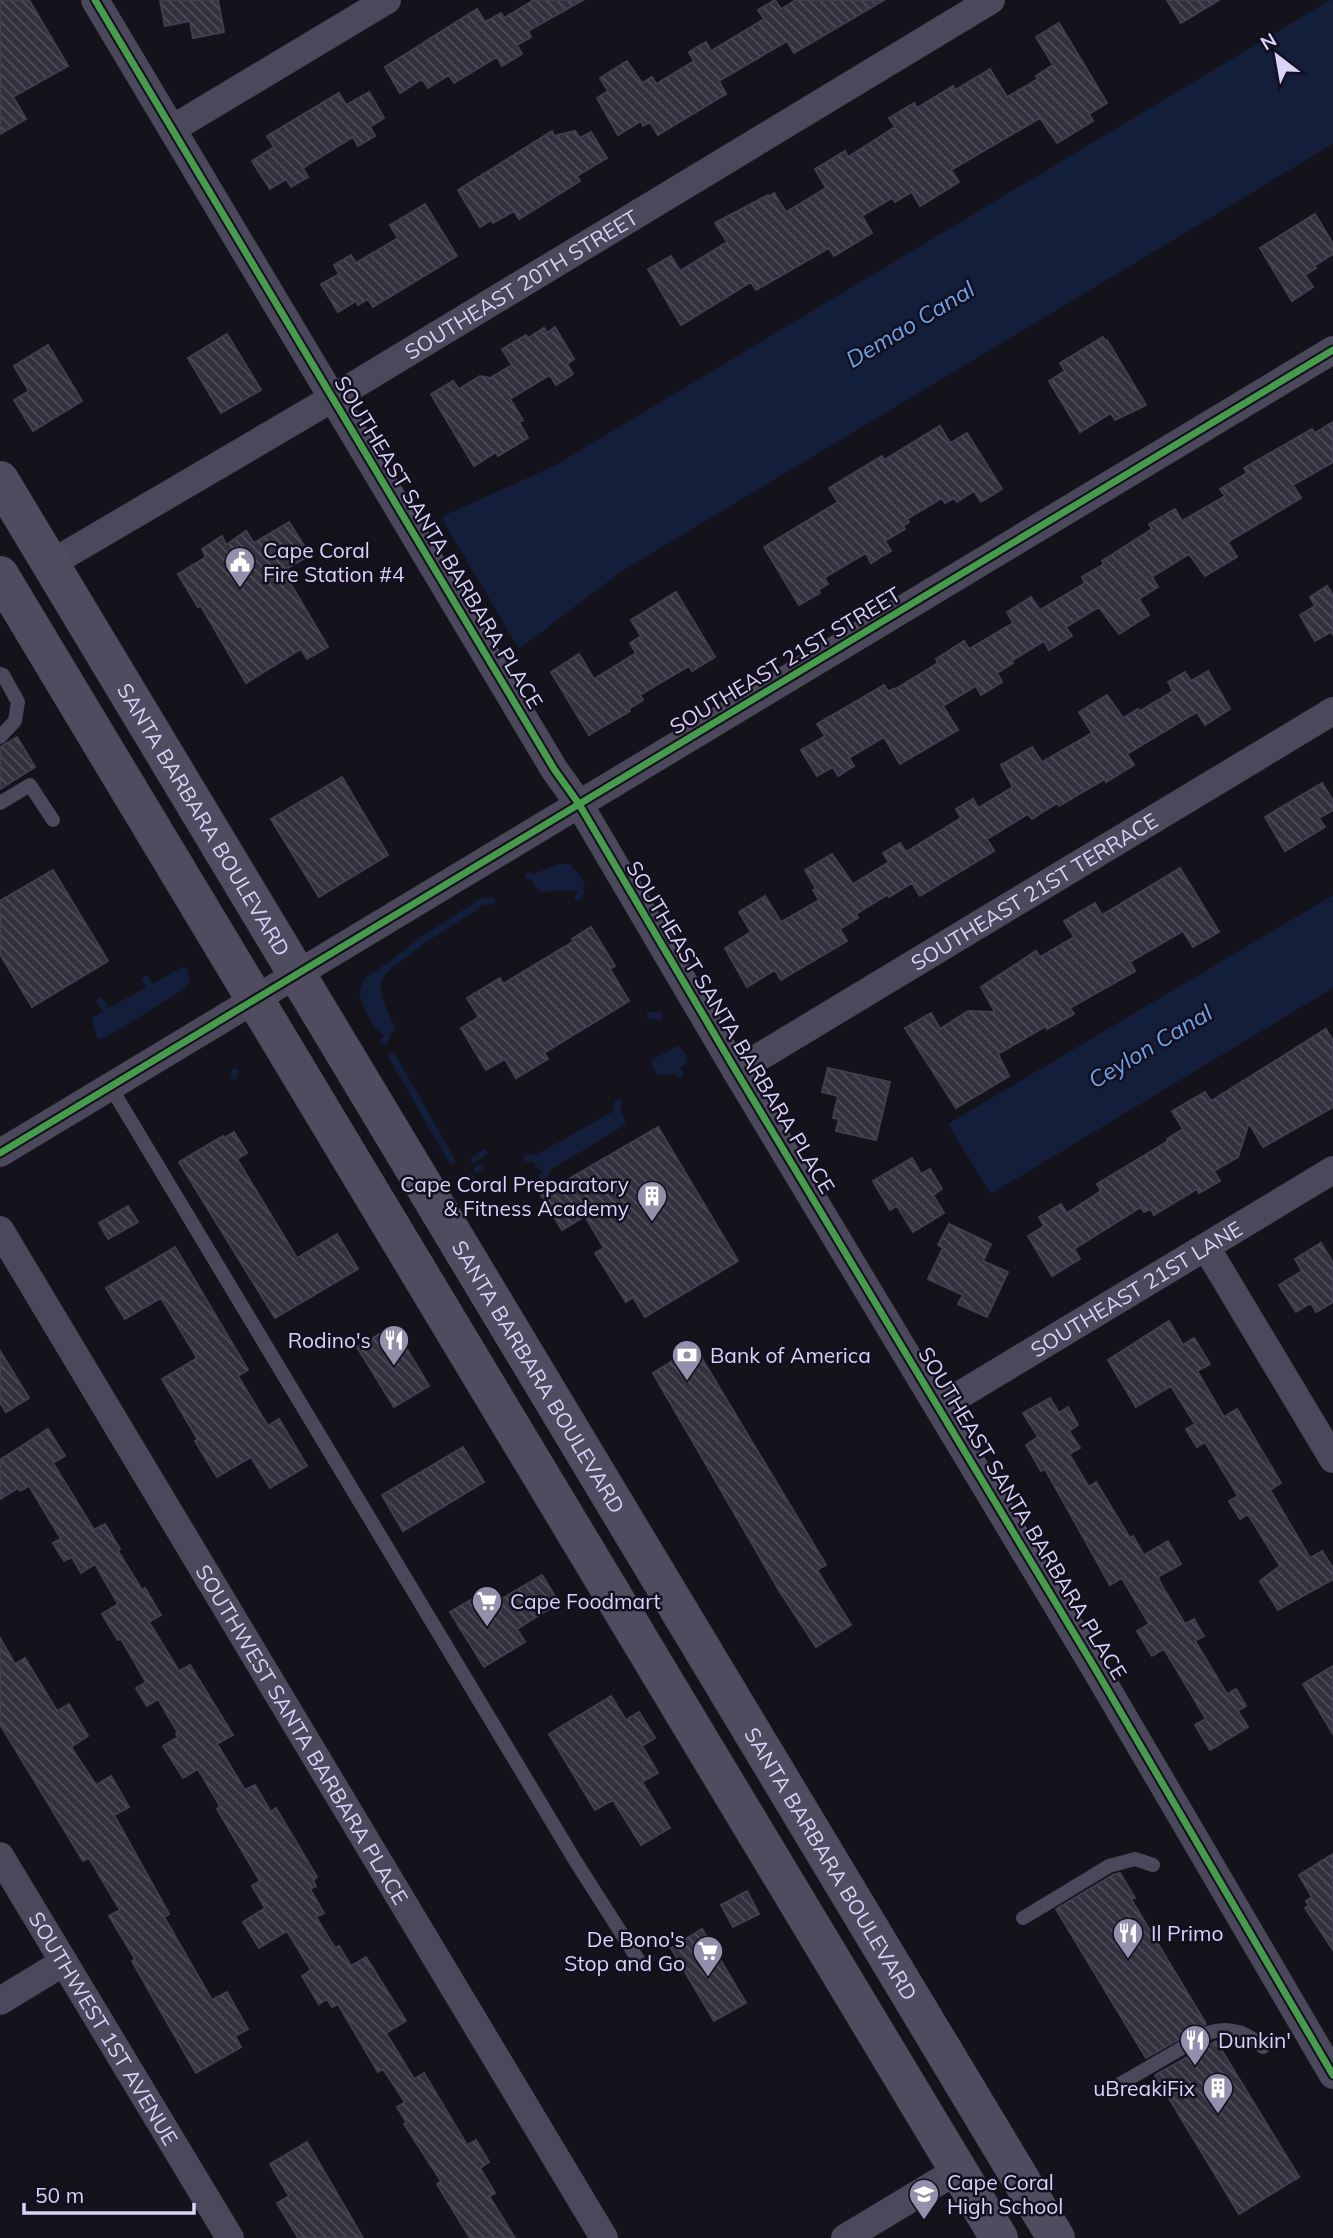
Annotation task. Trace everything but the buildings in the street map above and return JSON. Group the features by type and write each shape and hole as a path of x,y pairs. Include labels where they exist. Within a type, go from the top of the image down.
{"main road":[{"name":"SANTA BARBARA BOULEVARD","path":"0,480 1056,2238"},
{"path":"3,586 256,998 999,2238"}],"street":[{"name":"SOUTHEAST SANTA BARBARA PLACE","path":"95,0 554,769 579,804 736,1071 940,1407 1333,2075"},
{"path":"172,129 387,0"},
{"name":"SOUTHEAST 20TH STREET","path":"50,564 333,398 991,0"},
{"name":"SOUTHEAST 21ST STREET","path":"0,1153 1333,351"},
{"name":"SOUTHEAST 21ST TERRACE","path":"736,1071 1333,711"},
{"name":"SOUTHEAST 21ST LANE","path":"940,1407 1333,1170"},
{"name":"SOUTHWEST SANTA BARBARA PLACE","path":"0,1230 604,2238"},
{"path":"1206,1247 1333,1459"},
{"name":"SOUTHWEST 1ST AVENUE","path":"0,1856 228,2237"},
{"path":"0,2001 64,1962"},
{"path":"845,2238 958,2171"}],"lane":[{"path":"0,674 18,702 15,721 0,737"},
{"path":"0,803 14,787 30,785 53,820"},
{"path":"110,1086 576,1862 641,1964"},
{"path":"1023,1918 1109,1866 1135,1859 1153,1865"},
{"path":"1120,2084 1217,2030 1226,2029 1245,2034 1253,2037 1263,2047"}],"water":[{"name":"Demao Canal","path":"1333,0 1333,144 622,571 519,649 441,517 554,466"},
{"path":"558,864 569,864 577,872 585,887 581,891 556,890 541,893 533,884 533,877 538,872"},
{"name":"Ceylon Canal","path":"1333,895 1333,988 991,1194 948,1124"},
{"path":"390,961 395,962 384,976 381,988 395,1026 394,1032 387,1036 373,1025 359,994 364,979"},
{"path":"183,967 187,968 190,978 186,988 107,1037 97,1037 92,1021 94,1016"},
{"path":"678,1045 687,1056 686,1064 672,1074 658,1075 651,1064 652,1060"},
{"path":"617,1109 626,1123 617,1130 547,1172 535,1165 533,1161 536,1155"}],"waterway":[{"path":"529,876 533,877"},
{"path":"578,897 581,891"},
{"path":"395,962 420,942 482,902 492,901"},
{"path":"146,980 150,986"},
{"path":"100,1001 106,1010"},
{"path":"650,1015 659,1016"},
{"path":"384,1041 387,1036"},
{"path":"392,1056 452,1161"},
{"path":"677,1071 680,1074"},
{"path":"234,1076 235,1072"},
{"path":"617,1109 618,1103"},
{"path":"474,1160 484,1153"},
{"path":"527,1158 535,1158"},
{"path":"542,1177 547,1172"},
{"path":"471,1178 471,1183"}],"cycle path":[{"path":"95,0 1096,1670 1333,2075"},
{"path":"0,1153 1333,350"}],"place":[{"name":"Cape Coral Fire Station #4","path":"240,589"},
{"name":"Cape Coral Preparatory & Fitness Academy","path":"652,1223"},
{"name":"Rodino's","path":"394,1367"},
{"name":"Bank of America","path":"687,1382"},
{"name":"Cape Foodmart","path":"487,1628"},
{"name":"Il Primo","path":"1128,1960"},
{"name":"De Bono's Stop and Go","path":"708,1978"},
{"name":"Dunkin'","path":"1195,2067"},
{"name":"uBreakiFix","path":"1218,2115"},
{"name":"Cape Coral High School","path":"924,2221"}]}
